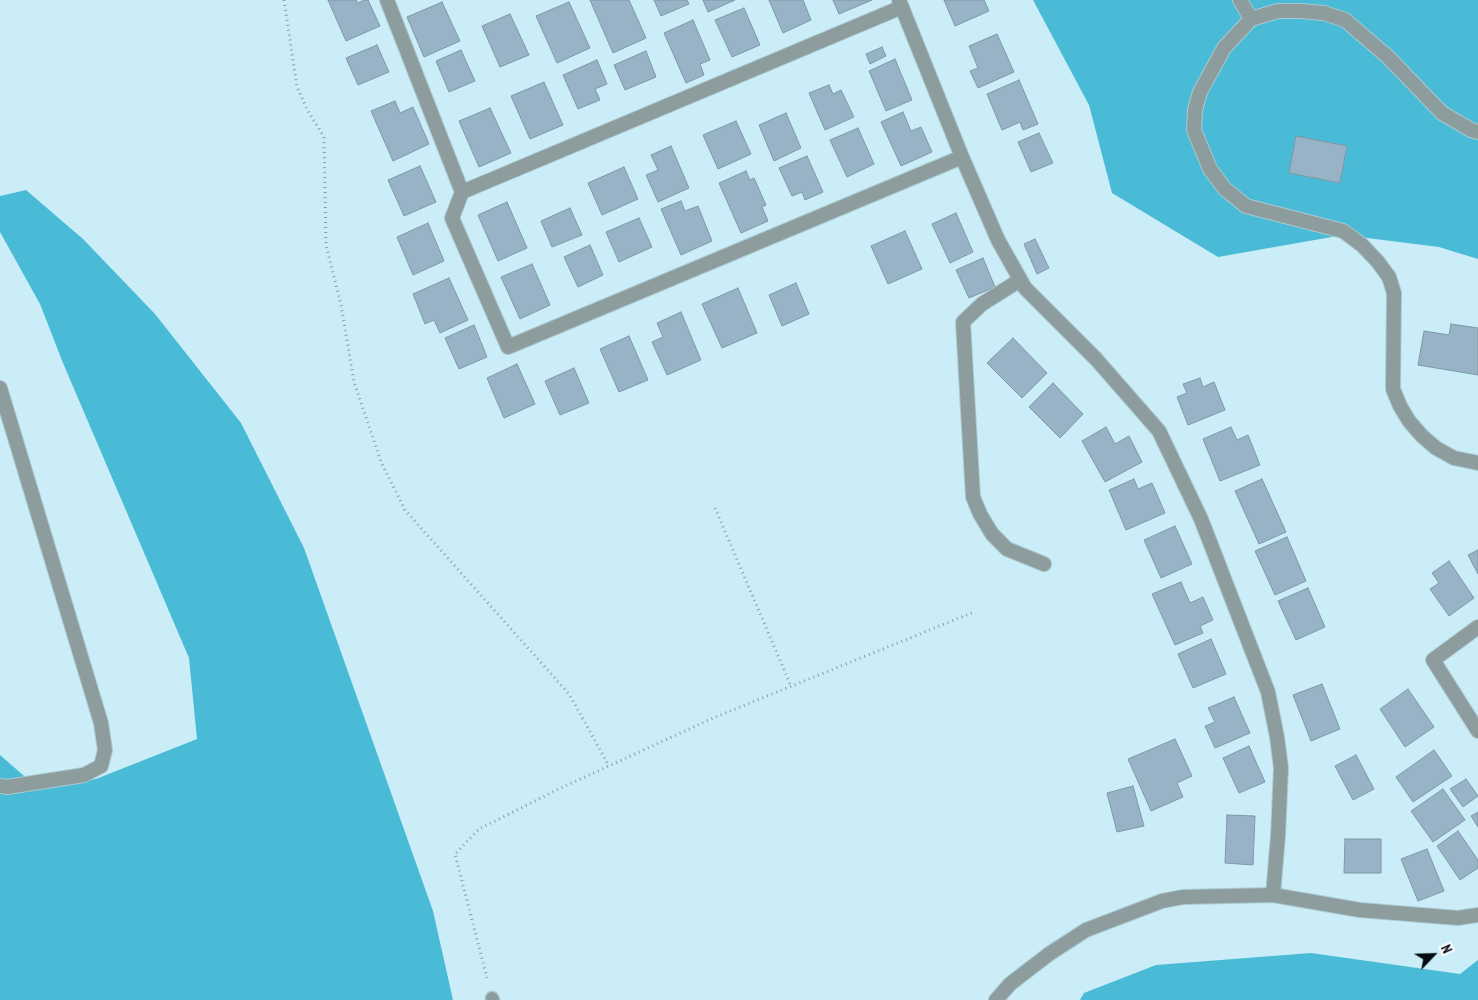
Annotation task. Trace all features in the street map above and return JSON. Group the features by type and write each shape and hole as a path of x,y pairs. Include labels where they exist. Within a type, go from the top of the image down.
{"street":[{"path":"387,0 462,192 452,218 508,347 962,158"},
{"path":"1240,0 1251,19"},
{"path":"462,192 901,4 962,158 998,240 1020,280 1025,288 1096,359 1159,431 1200,519 1268,692 1277,737 1281,768 1273,896"},
{"path":"1478,132 1442,112 1388,57 1345,20 1324,13 1300,11 1278,11 1251,19 1224,48 1200,92 1195,110 1194,130 1210,169 1225,189 1246,206 1343,231 1362,245 1378,262 1389,277 1394,293 1393,389 1400,406 1409,421 1436,448 1454,458 1478,463"},
{"path":"1020,280 982,304 963,322 973,498 992,534 1007,549 1044,564"},
{"path":"0,388 100,723 105,750 101,766 84,776 8,787 0,786"},
{"path":"1478,628 1433,660 1478,732"},
{"path":"996,1000 1010,984 1049,954 1086,930 1162,901 1183,897 1273,896 1360,910 1458,918 1478,914"}],"path":[{"path":"284,0 296,87 324,137 326,245 341,305 354,382 381,462 405,510 569,694 609,766"},
{"path":"714,508 791,686"},
{"path":"493,999 455,854 480,829 713,718 974,612"}],"shaded area":[{"path":"1033,0 1478,0 1478,259 1439,247 1343,235 1218,257 1112,193 1089,105"},
{"path":"26,190 83,239 155,314 241,423 304,548 433,911 453,1000 0,1000 0,755 39,789 96,779 197,739 189,658 63,363 40,304 0,232 0,196"},
{"path":"1311,953 1460,974 1478,960 1478,1000 1080,1000 1084,993 1156,965"}],"building":[{"path":"328,0 356,0 358,3 368,0 380,26 346,41"},
{"path":"590,0 629,0 646,38 613,53"},
{"path":"654,0 687,0 689,4 661,16"},
{"path":"703,0 735,0 708,12"},
{"path":"769,0 803,0 811,20 783,33"},
{"path":"833,0 872,0 839,14"},
{"path":"944,0 984,0 989,11 955,26"},
{"path":"442,2 460,41 424,57 407,17"},
{"path":"569,2 590,48 557,63 536,16"},
{"path":"744,8 760,45 732,57 715,20"},
{"path":"510,14 529,55 500,67 482,26"},
{"path":"693,20 710,60 700,64 704,75 686,83 664,33"},
{"path":"997,34 1014,72 978,88 970,71 978,68 969,46"},
{"path":"377,45 389,72 358,85 346,58"},
{"path":"882,47 886,56 870,64 866,54"},
{"path":"461,50 475,81 449,92 436,61"},
{"path":"646,51 656,77 625,90 614,65"},
{"path":"895,59 912,100 886,111 869,71"},
{"path":"597,60 607,84 595,89 600,100 578,109 563,75"},
{"path":"1019,80 1038,124 1023,130 1020,122 1002,130 987,94"},
{"path":"544,82 563,125 530,139 511,96"},
{"path":"829,85 833,94 841,90 854,117 825,130 809,93"},
{"path":"395,101 400,113 413,107 429,144 393,161 371,111"},
{"path":"490,108 511,153 479,167 459,121"},
{"path":"903,112 911,131 921,127 932,152 901,166 881,122"},
{"path":"786,113 801,148 774,161 759,125"},
{"path":"736,121 751,154 718,169 703,135"},
{"path":"858,128 874,164 847,177 830,140"},
{"path":"1039,133 1053,163 1031,172 1018,142"},
{"path":"1296,136 1347,146 1340,183 1289,173"},
{"path":"671,146 689,188 658,202 646,175 658,170 651,155"},
{"path":"807,156 823,192 805,200 802,192 792,196 779,168"},
{"path":"420,166 436,202 404,216 388,180"},
{"path":"624,167 638,199 602,215 588,183"},
{"path":"746,171 750,180 754,178 766,205 762,207 768,221 741,233 719,183"},
{"path":"681,201 685,211 698,206 712,241 681,255 661,209"},
{"path":"507,202 527,248 498,261 478,215"},
{"path":"570,208 582,235 552,247 541,221"},
{"path":"956,213 973,252 950,263 932,224"},
{"path":"639,218 652,247 619,262 606,232"},
{"path":"428,223 444,261 413,275 397,237"},
{"path":"905,231 922,269 888,284 871,246"},
{"path":"1035,239 1049,268 1037,274 1024,244"},
{"path":"590,245 603,275 578,287 564,257"},
{"path":"983,258 995,287 969,298 956,270"},
{"path":"532,264 550,305 520,319 501,277"},
{"path":"449,278 468,320 440,333 434,320 425,324 413,294"},
{"path":"796,283 809,314 782,326 769,295"},
{"path":"738,288 757,333 722,348 702,304"},
{"path":"681,312 701,360 667,375 652,342 663,337 657,323"},
{"path":"1451,324 1478,328 1478,375 1418,365 1424,331 1449,335"},
{"path":"474,325 487,357 459,369 445,338"},
{"path":"629,336 648,380 619,392 600,349"},
{"path":"1013,338 1047,373 1022,398 987,363"},
{"path":"517,364 535,404 504,418 487,378"},
{"path":"574,368 589,403 560,415 545,381"},
{"path":"1200,378 1203,387 1214,382 1225,410 1188,425 1177,397 1187,393 1183,384"},
{"path":"1053,383 1083,414 1060,438 1029,407"},
{"path":"1106,427 1115,444 1129,436 1142,462 1105,482 1082,441"},
{"path":"1231,427 1237,440 1248,435 1260,465 1220,481 1203,439"},
{"path":"1134,479 1138,489 1152,483 1165,513 1126,530 1109,490"},
{"path":"1262,479 1286,532 1259,544 1235,491"},
{"path":"1175,526 1192,564 1161,578 1144,540"},
{"path":"1287,537 1306,581 1275,595 1255,551"},
{"path":"1478,550 1478,574 1468,555"},
{"path":"1449,561 1474,598 1449,616 1430,589 1439,583 1432,573"},
{"path":"1181,582 1190,603 1203,597 1213,620 1200,626 1203,633 1175,645 1152,594"},
{"path":"1308,588 1325,627 1296,640 1278,601"},
{"path":"1211,639 1226,674 1193,688 1178,654"},
{"path":"1322,684 1340,729 1311,741 1293,695"},
{"path":"1408,689 1434,727 1405,747 1380,709"},
{"path":"1234,697 1250,733 1215,748 1205,726 1215,722 1208,708"},
{"path":"1175,739 1192,776 1177,783 1183,797 1151,811 1128,759"},
{"path":"1249,746 1265,782 1239,793 1223,758"},
{"path":"1434,750 1452,776 1413,802 1396,777"},
{"path":"1356,755 1374,789 1353,800 1335,766"},
{"path":"1466,779 1478,796 1463,807 1450,789"},
{"path":"1133,786 1144,826 1117,832 1107,793"},
{"path":"1443,789 1465,820 1433,842 1411,811"},
{"path":"1478,812 1478,827 1471,816"},
{"path":"1227,815 1255,816 1253,865 1225,863"},
{"path":"1458,831 1478,860 1478,868 1460,880 1437,846"},
{"path":"1345,839 1381,839 1381,873 1344,873"},
{"path":"1427,849 1444,891 1418,901 1401,859"}]}
